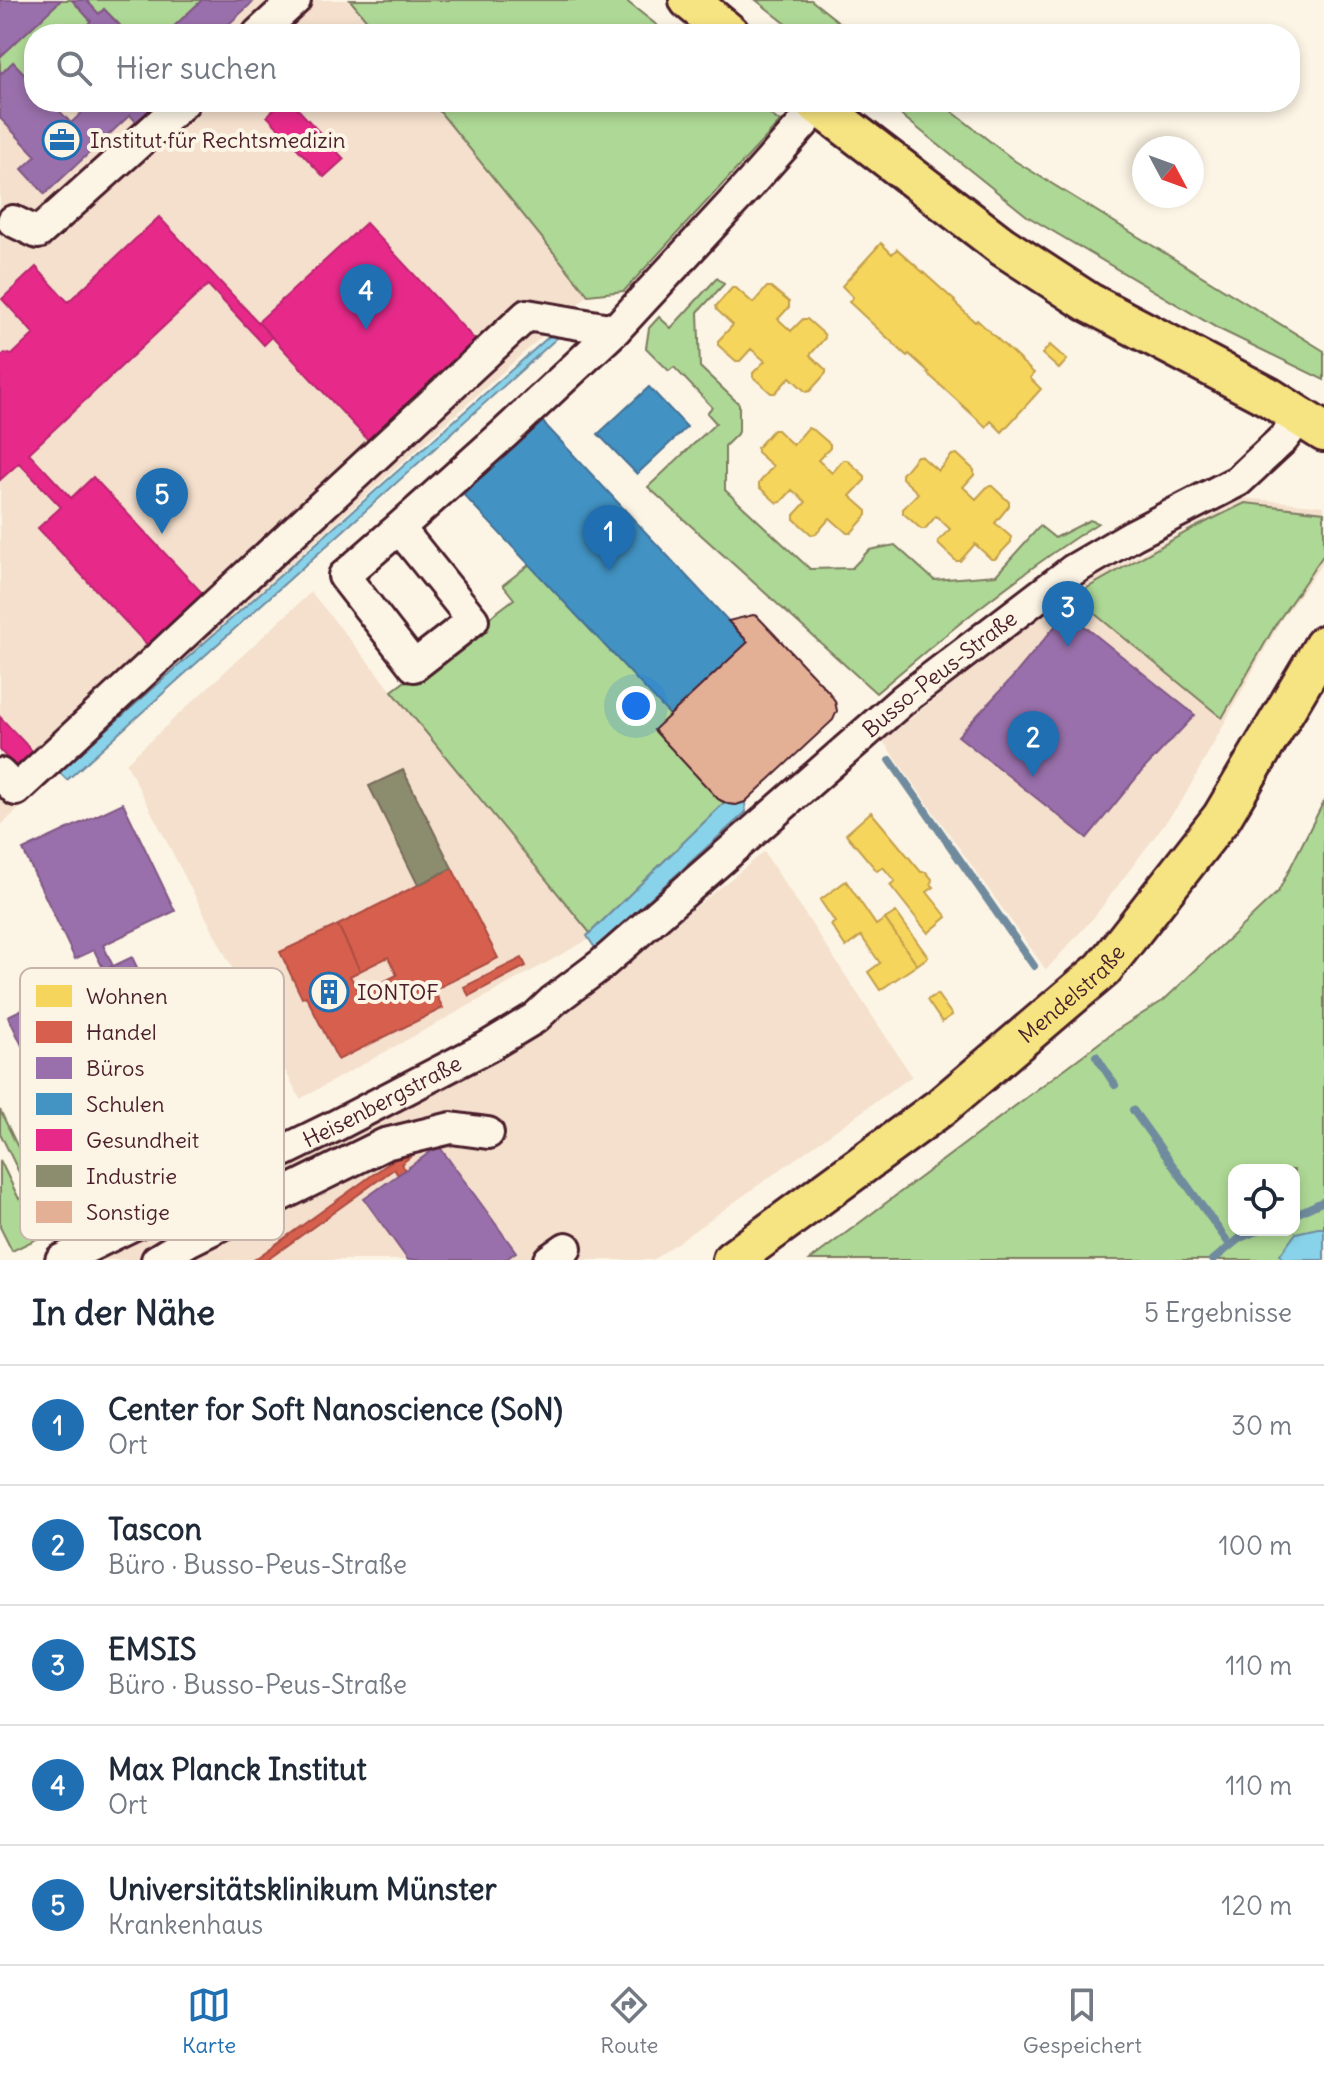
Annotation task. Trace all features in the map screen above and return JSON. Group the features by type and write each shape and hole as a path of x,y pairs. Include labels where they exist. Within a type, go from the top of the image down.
{"main road":[{"path":"689,0 718,24"},
{"name":"Busso-Peus-Straße","path":"826,112 1002,246 1088,302 1241,381 1312,424"},
{"name":"Mendelstraße","path":"732,1260 941,1107 1103,969 1222,817 1324,645"}],"street":[{"path":"269,24 295,0"},
{"path":"4,220 38,233 173,112"},
{"name":"Busso-Peus-Straße","path":"399,528 473,620 414,666 344,576 615,330 749,185 809,112"},
{"path":"0,774 16,790 527,315 615,330"},
{"name":"Busso-Peus-Straße","path":"602,964 904,699 1073,570 1238,481 1283,439 1312,424"},
{"name":"Heisenbergstraße","path":"284,1151 487,1047 535,1018 602,964"},
{"path":"284,1194 385,1144 451,1128 488,1133"},
{"name":"Heisenbergstraße","path":"61,1260 102,1240"},
{"path":"157,1260 190,1240"}],"shaded area":[{"path":"0,0 350,0 370,24 24,24 24,112 440,112 588,295 0,826"},
{"path":"1245,498 1324,506 1324,561 1281,620 1183,799 1095,916 1046,970 883,741 1058,598"},
{"path":"311,592 593,937 300,1099 284,1068 284,968 232,968 126,763"},
{"path":"764,852 912,1076 653,1260 97,1260 135,1240 284,1240 284,1163 552,1023"}],"green space":[{"path":"61,0 72,0 91,21 88,24 35,24"},
{"path":"86,0 202,0 177,24 119,24 104,9 99,14"},
{"path":"350,0 625,0 655,24 370,24"},
{"path":"756,0 811,0 841,24 786,24"},
{"path":"24,35 24,74 13,62 2,73 0,57"},
{"path":"440,112 767,112 780,122 624,291 588,295"},
{"path":"897,112 953,112 1015,161 1324,351 1324,380 1217,328 1027,216"},
{"path":"717,278 724,284 698,312 700,367 739,404 739,432 725,446 725,490 810,569 852,568 869,550 895,545 934,580 996,575 1040,526 1055,538 1090,520 1098,523 1012,583 876,693 648,487 716,423 707,413 712,407 674,367 669,371 646,348 649,328 659,317 671,328"},
{"path":"1245,503 1324,512 1324,554 1276,624 1222,718 1073,596"},
{"path":"530,564 670,715 654,730 724,803 590,933 392,691 514,599 503,585"},
{"path":"1324,801 1324,1260 810,1260 1115,1031 1164,1000 1278,892"},
{"path":"0,1110 20,1152 20,1174 0,1133"},
{"path":"0,1160 19,1199 20,1240 34,1240 12,1251 0,1227"}],"water":[{"path":"553,333 557,338 67,780 59,772"},
{"path":"745,802 746,812 595,948 587,936 724,803 736,805"},
{"path":"1324,1228 1324,1260 1283,1260 1280,1255 1294,1236 1300,1236 1300,1232"}],"building: Wohnen":[{"path":"881,243 892,254 897,249 1034,373 1030,378 1041,389 1002,432 991,421 986,427 849,302 853,297 842,286"},
{"path":"767,287 789,302 789,307 778,319 791,331 807,319 824,334 825,338 810,355 826,373 810,391 806,392 790,377 775,393 771,393 753,377 765,361 751,349 740,361 736,361 718,345 733,325 716,306 732,288 753,303"},
{"path":"1050,345 1067,360 1059,369 1042,354"},
{"path":"808,428 830,444 818,460 832,473 843,460 847,460 865,476 850,496 867,511 867,515 851,533 830,518 812,535 794,519 806,502 792,490 777,503 759,487 773,466 757,452 757,448 773,430 793,445"},
{"path":"957,454 974,470 974,475 963,487 976,499 988,486 992,486 1009,502 995,523 1011,537 1011,542 995,559 975,544 960,561 956,561 939,545 938,541 950,529 936,516 925,529 921,529 903,513 918,493 902,478 902,474 917,456 938,471 952,455"},
{"path":"871,812 921,872 926,872 932,879 934,887 927,892 947,917 928,933 890,885 895,881 883,867 877,871 846,834"},
{"path":"846,881 876,925 885,919 917,965 880,990 868,972 880,963 861,936 846,947 831,925 835,922 820,900"},
{"path":"896,912 928,957 917,965 885,919"},
{"path":"937,994 952,1015 942,1022 927,1000"}],"building: Handel":[{"path":"452,868 498,958 434,990 430,983 389,1003 379,984 397,975 388,957 360,971 338,925"},
{"name":"IONTOF","path":"338,925 360,971 350,976 360,993 379,984 389,1003 430,983 443,1008 338,1060 280,952"},
{"path":"522,958 526,966 469,996 464,987"},
{"path":"410,1148 414,1154 401,1164 405,1170 398,1175 394,1169 267,1260 254,1260"}],"building: Büros":[{"path":"0,0 61,0 35,24 24,24 24,35 0,57"},
{"path":"72,0 86,0 99,14 104,9 118,24 88,24 91,21"},
{"path":"202,0 255,0 229,24 177,24"},
{"name":"Institut für Rechtsmedizin","path":"13,62 24,74 24,112 61,112 71,123 83,112 151,112 138,124 130,115 45,194 22,169 36,156 0,118 0,71 2,73"},
{"path":"1067,612 1195,715 1141,772 1087,838 958,736"},
{"path":"123,803 175,911 103,945 113,966 103,968 94,950 75,959 23,850"},
{"path":"132,957 137,968 109,968"},
{"path":"20,1010 20,1041 8,1016"},
{"path":"439,1146 516,1252 505,1260 408,1260 364,1199"}],"building: Schulen":[{"path":"649,387 687,427 637,474 598,434"},
{"path":"540,419 748,642 670,715 461,492"}],"building: Gesundheit":[{"path":"271,112 301,112 344,159 324,177 267,116"},
{"path":"159,217 272,337 264,345 208,285 29,453 71,498 93,477 205,596 150,648 38,528 61,507 19,463 0,480 0,357 5,353 12,355 34,334 2,299 36,267 68,302"},
{"path":"366,223 477,342 370,442 258,322"},
{"path":"0,717 36,755 19,771 0,750"}],"building: Industrie":[{"path":"403,770 452,868 418,885 369,786"}],"building: Sonstige":[{"path":"753,615 828,691 837,711 833,720 745,802 736,805 718,799 654,730 748,642 728,621"}],"waterway":[{"path":"890,760 1034,966"},
{"path":"1096,1056 1115,1085"},
{"path":"1133,1110 1230,1245"},
{"path":"1300,1212 1324,1201"},
{"path":"1213,1260 1245,1236"}],"place":[{"name":"Institut für Rechtsmedizin","path":"62,140"},
{"name":"Max Planck Institut","path":"366,330"},
{"name":"Universitätsklinikum Münster","path":"162,534"},
{"name":"Center for Soft Nanoscience (SoN)","path":"609,571"},
{"name":"EMSIS","path":"1068,647"},
{"name":"Tascon","path":"1033,777"},
{"name":"IONTOF","path":"329,992"}]}
